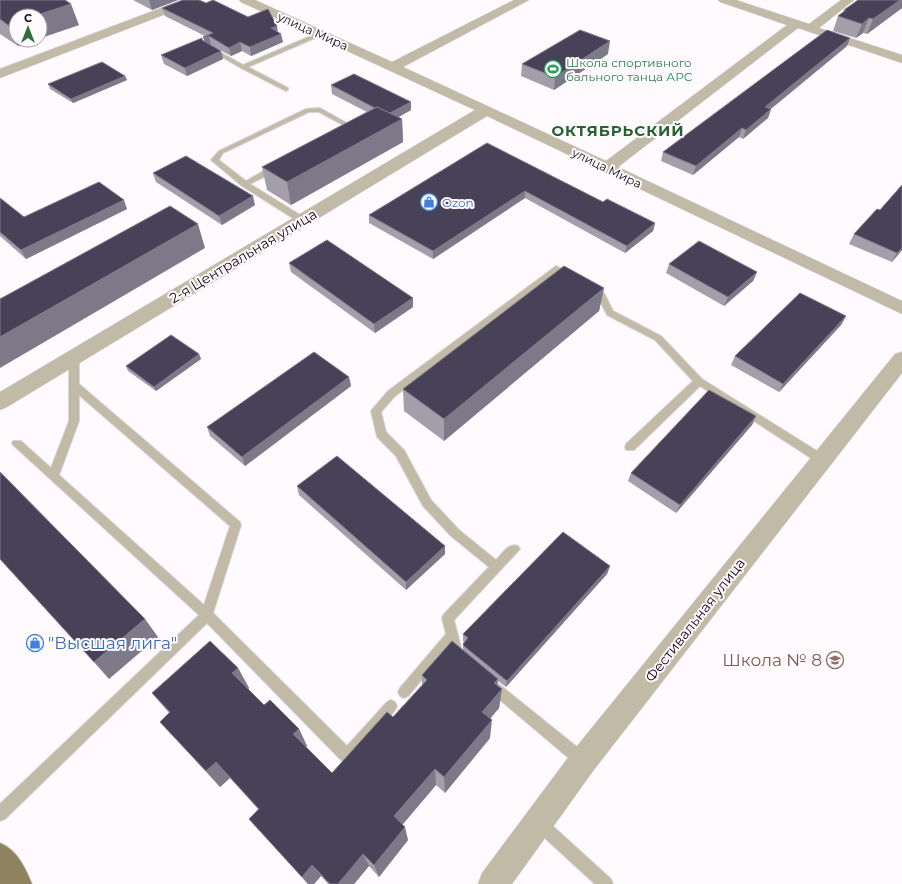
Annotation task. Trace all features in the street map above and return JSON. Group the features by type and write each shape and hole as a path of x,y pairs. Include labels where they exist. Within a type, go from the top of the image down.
{"main road":[{"path":"0,859 16,884"}],"street":[{"path":"0,74 193,0"},
{"name":"улица Мира","path":"245,0 486,110 902,308"},
{"path":"393,67 523,0"},
{"path":"724,0 902,59"},
{"path":"810,29 848,0"},
{"path":"607,168 796,24"},
{"name":"2-я Центральная улица","path":"0,402 486,110"},
{"name":"Фестивальная улица","path":"493,884 583,761 902,359"}],"lane":[{"path":"243,67 320,34"},
{"path":"208,47 286,89"},
{"path":"302,220 245,184 215,160 221,152 308,110 320,110 351,127 344,130"},
{"path":"245,184 285,162"},
{"path":"497,567 455,533 427,503 400,453 382,434 376,411 391,394 556,269 601,295 610,313 658,338 699,381 822,459"},
{"path":"53,476 74,421 74,358"},
{"path":"630,447 699,381"},
{"path":"0,814 207,615 236,525 74,385"},
{"path":"17,444 207,615 347,756 391,706"},
{"path":"463,662 457,657 448,618 514,549"},
{"path":"404,692 452,636"},
{"path":"481,676 583,761"},
{"path":"539,823 606,884"}],"building":[{"path":"0,0 65,0 71,4 48,11 48,8 8,8 8,25 0,19"},
{"path":"183,0 199,0 206,3 213,0 248,17 268,9 277,26 271,28 281,34 250,47 240,42 229,48 209,36 203,37 213,33 162,8"},
{"path":"858,0 900,0 873,19 869,18 862,24 838,16"},
{"path":"580,30 610,41 555,77 522,64"},
{"path":"827,30 850,38 765,107 771,109 746,130 742,128 696,166 663,152"},
{"path":"202,38 202,40 221,51 185,68 161,55"},
{"path":"102,62 125,76 71,99 48,84"},
{"path":"354,74 411,102 390,113 377,107 375,108 331,85"},
{"path":"377,107 402,119 287,182 262,167"},
{"path":"487,143 603,202 607,199 655,223 627,246 525,191 433,251 369,215"},
{"path":"186,156 253,196 219,216 153,173"},
{"path":"99,182 124,200 21,250 0,232 0,198 24,217"},
{"path":"902,185 902,248 897,253 854,234 877,209 880,210"},
{"path":"170,206 198,224 0,337 0,299"},
{"path":"327,240 413,298 374,324 289,263"},
{"path":"699,241 757,272 728,297 669,264"},
{"path":"564,266 604,288 444,419 403,389"},
{"path":"800,293 846,316 783,384 735,356"},
{"path":"171,335 199,354 154,387 126,366"},
{"path":"314,352 349,377 242,457 207,427"},
{"path":"709,390 756,416 680,505 631,473"},
{"path":"337,456 445,546 406,582 297,486"},
{"path":"0,472 145,619 94,662 0,559"},
{"path":"563,532 610,566 507,681 464,646 463,644 468,638 463,634"},
{"path":"210,641 238,668 232,673 264,705 270,700 299,729 293,734 332,773 387,712 393,717 427,680 422,675 452,641 498,679 494,683 502,689 482,712 492,720 444,777 435,769 394,816 405,827 374,865 363,854 338,884 330,884 312,865 302,877 249,819 259,809 216,762 206,771 160,722 170,712 152,693"}],"place":[{"name":"Школа спортивного бального танца АРС","path":"553,69"},
{"name":"Ozon","path":"429,202"},
{"name":"\"Высшая лига\"","path":"35,643"},
{"name":"Школа № 8","path":"835,660"}],"district":[{"name":"ОКТЯБРЬСКИЙ","path":"618,130"}]}
